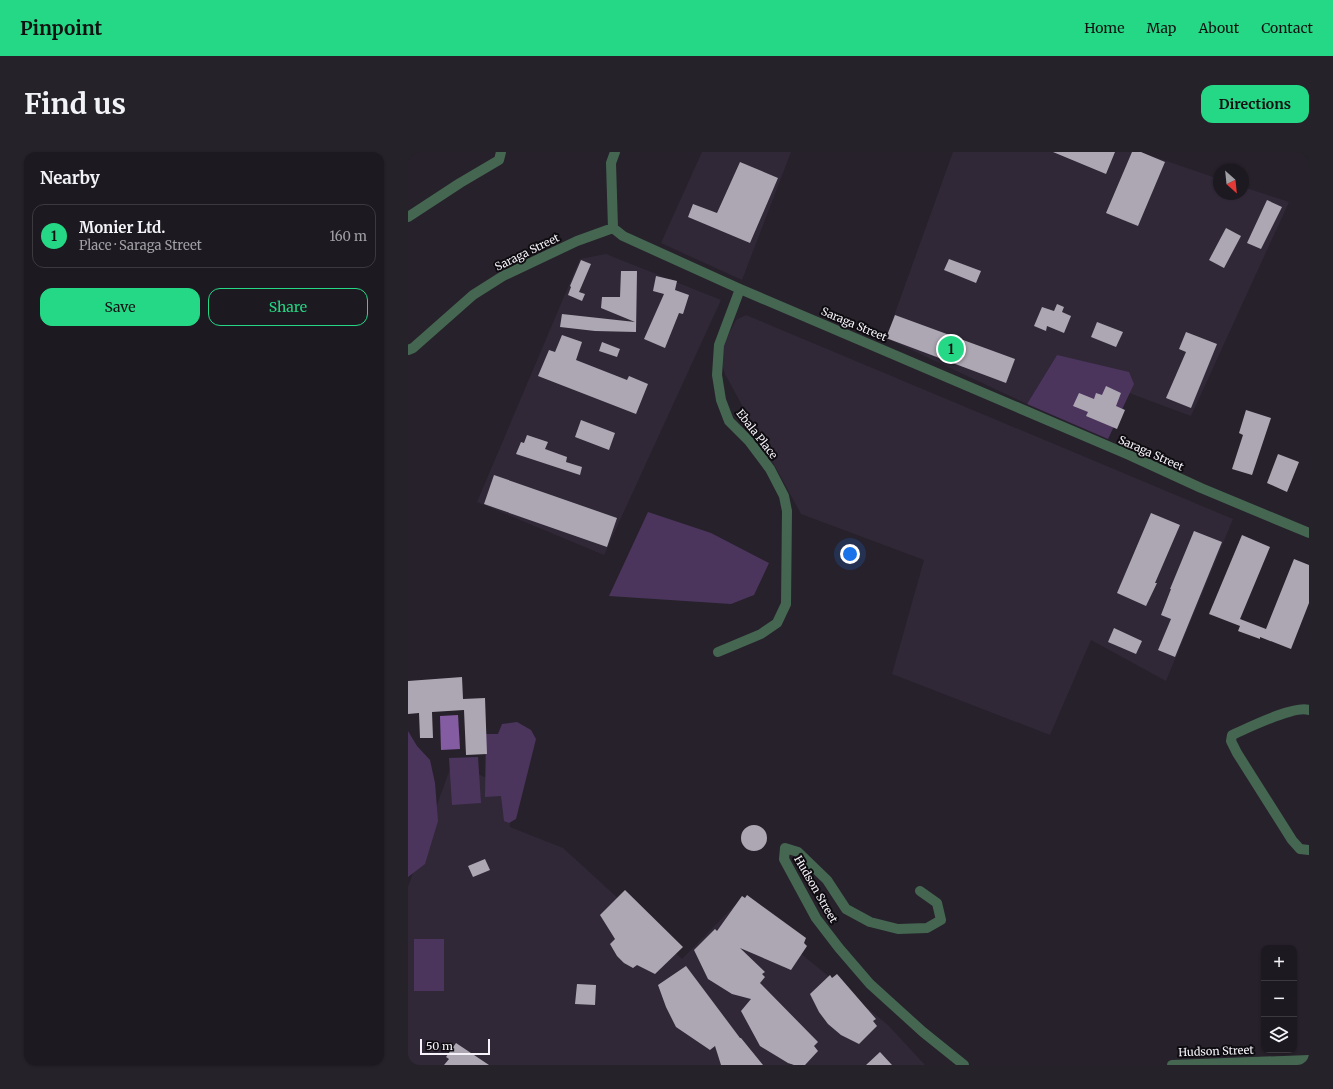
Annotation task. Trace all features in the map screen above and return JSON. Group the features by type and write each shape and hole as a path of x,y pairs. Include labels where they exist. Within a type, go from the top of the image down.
{"street":[{"path":"408,217 460,183 499,160 501,152"},
{"path":"613,228 611,163 615,152"},
{"name":"Saraga Street","path":"408,350 413,348 473,295 503,276 577,241 613,228 623,236 740,289 1129,455 1200,488 1309,533"},
{"name":"Ebala Place","path":"718,652 761,634 772,627 777,623 786,604 787,511 784,496 770,469 749,441 729,420 721,400 716,375 719,345 740,289"},
{"path":"1309,710 1304,708 1292,711 1232,735 1231,741 1236,753 1292,840 1300,849 1309,850"},
{"name":"Hudson Street","path":"920,891 937,903 941,920 927,928 898,929 870,922 846,909 826,880 798,852 785,848 784,859 816,918 839,948 870,984 923,1032 964,1065"},
{"name":"Hudson Street","path":"1172,1065 1309,1060"}],"shaded area":[{"path":"702,152 791,152 742,280 661,243"},
{"path":"953,152 1140,152 1213,177 1213,200 1249,200 1249,189 1289,202 1191,416 1129,393 1133,384 1057,355 1027,404 886,338"},
{"path":"606,254 721,300 604,555 477,502 580,259"},
{"path":"746,315 1233,519 1166,681 1091,640 1050,735 892,674 924,560 801,514 725,374 719,353 736,320"},
{"path":"1057,355 1129,372 1134,384 1108,439 1027,404"},
{"path":"648,512 711,533 769,563 754,595 731,604 609,596"},
{"path":"458,715 460,749 441,750 440,716"},
{"path":"517,722 531,730 536,739 516,819 509,823 504,821 501,796 485,797 486,734 498,734 502,724"},
{"path":"408,731 417,746 430,760 435,783 438,821 425,864 408,877"},
{"path":"478,757 481,803 452,805 449,758"},
{"path":"452,763 508,787 510,827 563,848 682,959 738,902 888,1025 925,1065 408,1065 408,887"},
{"path":"414,939 444,939 444,991 414,991"}],"building":[{"path":"1053,152 1115,152 1106,174"},
{"path":"1132,152 1141,152 1165,162 1138,226 1106,213"},
{"path":"740,162 778,178 750,243 688,217 693,204 717,213"},
{"path":"1267,200 1282,207 1261,249 1247,243"},
{"path":"1226,228 1241,236 1224,268 1209,260"},
{"path":"949,259 981,271 976,283 944,270"},
{"path":"581,260 591,264 579,292 585,294 582,301 568,295 570,286"},
{"path":"621,271 637,271 636,332 595,331 560,327 562,314 635,322 601,308 602,297 620,297"},
{"path":"656,276 677,281 675,290 689,295 683,314 679,313 665,348 644,339 664,294 653,291"},
{"path":"1057,304 1064,307 1062,312 1071,316 1064,333 1047,326 1046,331 1034,326 1042,307 1054,311"},
{"path":"895,315 1015,359 1006,383 886,338"},
{"path":"1097,322 1123,332 1116,347 1091,337"},
{"path":"1186,332 1217,344 1191,408 1166,398 1186,352 1179,349"},
{"path":"562,335 582,342 576,360 627,380 629,376 648,384 636,414 538,376 549,350 555,352"},
{"path":"602,342 620,349 617,357 599,351"},
{"path":"1106,386 1121,393 1116,406 1125,410 1117,429 1086,416 1088,412 1073,406 1079,393 1094,399 1096,393 1102,395"},
{"path":"1246,410 1271,418 1252,475 1232,469 1243,435 1239,433"},
{"path":"581,420 615,433 609,450 575,437"},
{"path":"527,435 548,442 545,449 567,457 566,462 582,467 580,475 516,454 521,442 524,443"},
{"path":"1278,454 1299,462 1287,492 1267,483"},
{"path":"494,475 617,518 607,547 484,504"},
{"path":"1151,513 1180,525 1155,583 1157,583 1146,606 1117,593"},
{"path":"1194,531 1222,542 1175,657 1158,650 1171,619 1161,615"},
{"path":"1242,535 1270,547 1240,619 1266,629 1294,559 1309,565 1309,603 1291,649 1260,637 1260,639 1238,631 1240,626 1209,614"},
{"path":"1114,628 1142,641 1136,654 1108,642"},
{"path":"462,677 463,699 485,698 487,754 466,755 464,710 432,712 433,738 420,738 419,713 408,714 408,681"},
{"path":"754,825 763,829 767,838 763,847 754,851 745,847 741,838 745,829"},
{"path":"485,859 490,870 473,877 468,866"},
{"path":"625,890 683,947 655,974 637,965 633,968 624,963 617,956 610,944 615,939 600,915"},
{"path":"747,895 806,938 804,943 807,946 791,970 740,948 765,972 762,974 765,977 760,983 818,1042 814,1046 818,1051 805,1065 794,1065 788,1063 760,1046 741,1011 751,999 732,994 708,979 694,950 715,929 717,931 742,896 745,898"},
{"path":"686,966 740,1038 763,1065 721,1065 715,1046 710,1050 676,1027 666,1007 658,985"},
{"path":"837,974 876,1019 873,1021 877,1026 859,1044 841,1035 828,1024 819,1012 810,994 830,975 832,978"},
{"path":"577,984 596,985 595,1005 575,1004"},
{"path":"456,1043 489,1065 444,1065 449,1059 446,1057"},
{"path":"880,1052 892,1065 866,1065"}],"place":[{"name":"Monier Ltd.","path":"951,349"}]}
